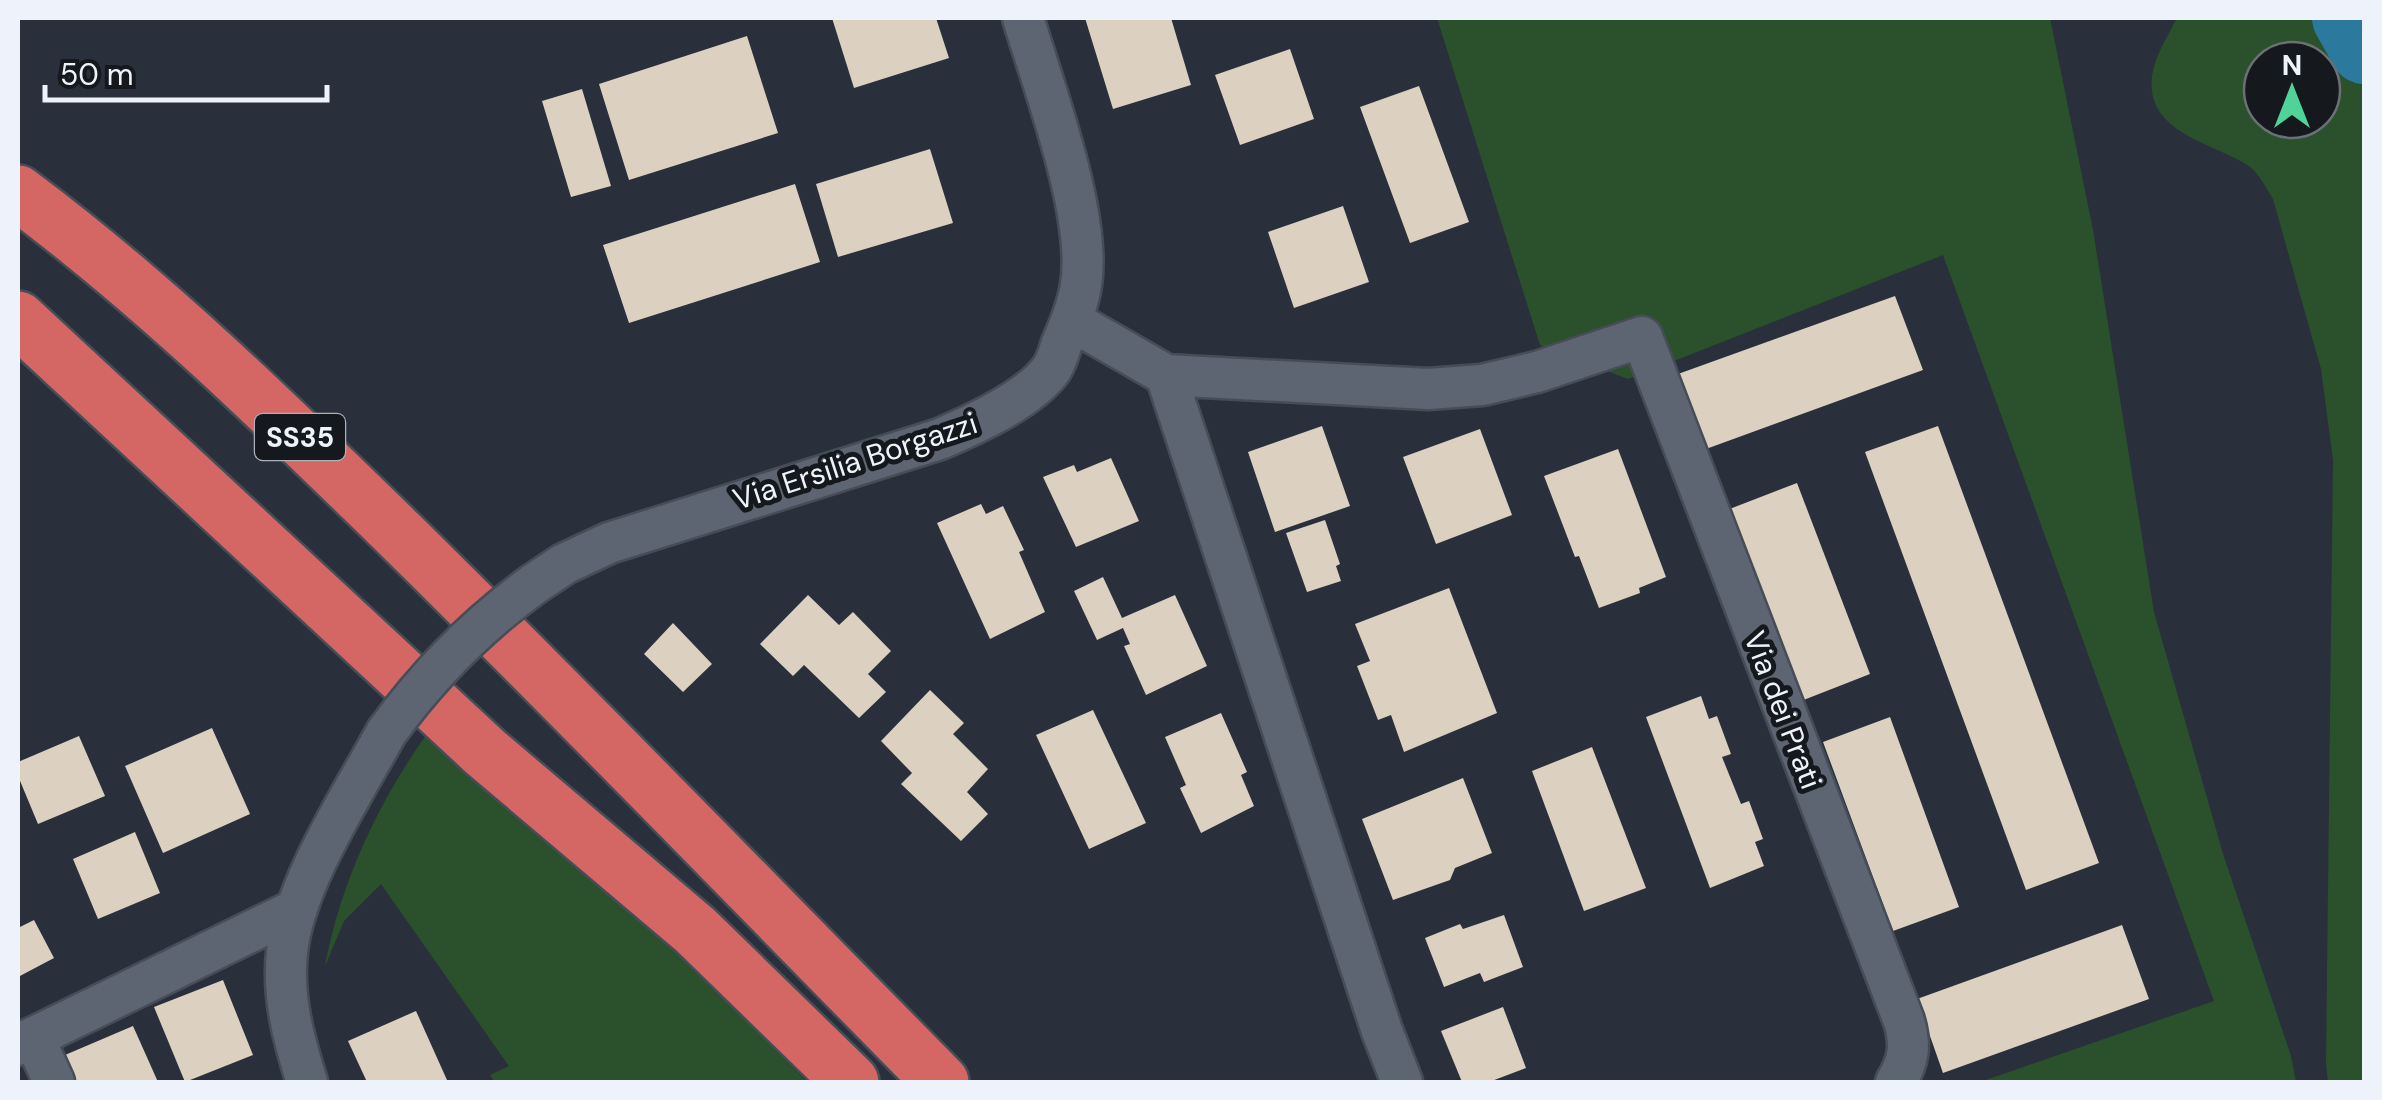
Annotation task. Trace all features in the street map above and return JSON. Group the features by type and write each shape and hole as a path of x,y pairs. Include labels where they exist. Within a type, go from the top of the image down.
{"highway":[{"name":"SS35","path":"18,174 73,234"},
{"name":"SS35","path":"18,192 73,234 248,387 517,650 942,1082"},
{"path":"18,319 486,753 695,930 851,1082"}],"street":[{"name":"Via Ersilia Borgazzi","path":"307,1082 292,1033 286,988 287,950 297,909 325,846 386,733 448,656 498,610 564,564 609,543 893,455 977,423 1016,400 1050,371 1072,321 1081,285 1083,248 1077,213 1023,18"},
{"path":"1072,321 1166,375 1402,1082"},
{"name":"Via dei Prati","path":"1166,375 1446,388 1482,385 1537,372 1642,337 1904,1020 1909,1048 1906,1066 1896,1082"},
{"path":"54,1082 26,1041 297,909"}],"green space":[{"path":"1437,18 2050,18 2093,230 2154,612 2223,854 2291,1056 2296,1082 1980,1082 2214,1001 1943,255 1628,379 1540,345"},
{"path":"2177,18 2364,18 2364,1082 2328,1082 2326,1063 2333,460 2321,369 2273,199 2250,167 2186,135 2160,112 2153,96 2152,76"},
{"path":"426,735 471,760 692,966 807,1082 495,1082 490,1075 509,1066 381,884 344,921 325,966 341,904 363,845"}],"building":[{"path":"832,18 936,18 949,58 854,88"},
{"path":"1085,18 1171,18 1191,85 1113,109"},
{"path":"747,36 778,133 629,180 599,84"},
{"path":"1290,49 1314,119 1240,145 1215,75"},
{"path":"1419,86 1469,222 1410,243 1360,107"},
{"path":"582,89 611,186 571,197 542,101"},
{"path":"930,149 953,223 838,257 816,184"},
{"path":"795,184 820,262 629,323 603,245"},
{"path":"1343,206 1369,282 1294,308 1268,232"},
{"path":"1895,296 1923,370 1706,449 1678,374"},
{"path":"1322,426 1350,506 1275,532 1248,452"},
{"path":"1938,426 2099,863 2026,890 1865,452"},
{"path":"1480,429 1512,515 1436,544 1403,457"},
{"path":"1618,449 1666,577 1639,588 1640,593 1599,608 1544,476"},
{"path":"1111,458 1139,521 1076,547 1043,477 1074,465 1077,472"},
{"path":"1797,483 1870,674 1801,701 1727,510"},
{"path":"981,504 986,514 1003,506 1024,550 1019,552 1045,612 990,639 937,523"},
{"path":"1325,520 1340,564 1336,566 1341,581 1307,592 1286,533"},
{"path":"1103,577 1122,618 1175,595 1207,666 1146,695 1124,646 1130,644 1123,628 1097,640 1074,591"},
{"path":"1449,588 1497,713 1404,752 1391,715 1378,720 1357,666 1370,661 1355,624"},
{"path":"808,595 839,625 853,612 891,651 868,674 886,692 859,718 804,665 793,676 760,644"},
{"path":"673,623 712,664 683,692 644,654"},
{"path":"930,690 964,723 953,734 988,769 967,792 988,814 961,841 901,784 912,773 881,741"},
{"path":"1701,696 1709,719 1717,716 1731,754 1722,757 1741,804 1749,801 1763,839 1755,842 1764,866 1710,888 1646,717"},
{"path":"1093,710 1146,823 1089,849 1036,735"},
{"path":"1221,713 1247,772 1241,775 1254,806 1201,833 1180,788 1186,785 1165,737"},
{"path":"1890,717 1959,907 1893,931 1823,742"},
{"path":"212,728 250,814 163,853 125,766"},
{"path":"79,736 105,796 38,824 18,776 18,762"},
{"path":"1592,747 1646,888 1584,911 1532,771"},
{"path":"1463,778 1492,853 1455,868 1450,880 1393,900 1362,819"},
{"path":"135,832 160,893 98,919 73,859"},
{"path":"1504,915 1523,967 1484,982 1480,973 1444,987 1425,938 1460,924 1463,929"},
{"path":"34,920 54,958 18,977 18,928"},
{"path":"2122,925 2149,999 1943,1073 1917,999"},
{"path":"223,980 253,1055 185,1082 154,1007"},
{"path":"1503,1007 1526,1068 1489,1082 1462,1082 1441,1031"},
{"path":"416,1011 447,1080 367,1082 348,1041"},
{"path":"133,1026 158,1082 77,1082 65,1055"}],"waterway":[{"path":"2346,18 2364,50"}]}
